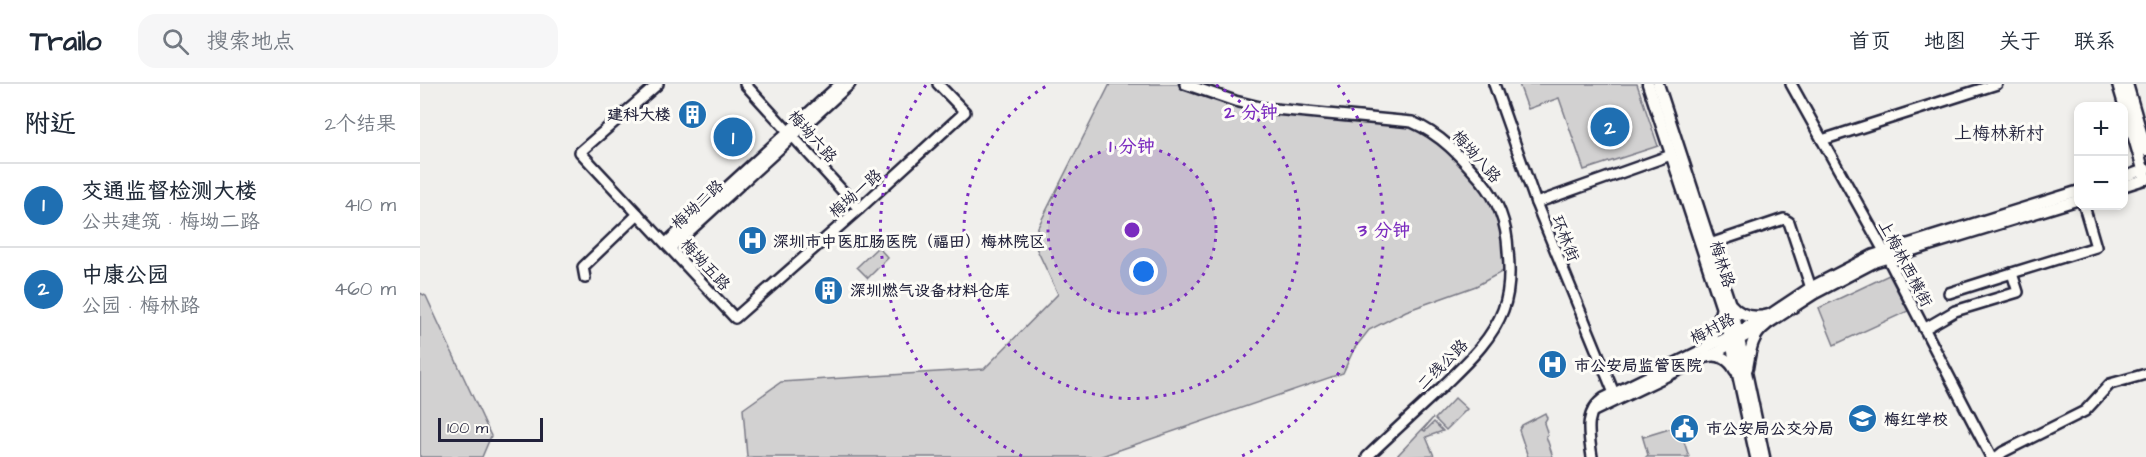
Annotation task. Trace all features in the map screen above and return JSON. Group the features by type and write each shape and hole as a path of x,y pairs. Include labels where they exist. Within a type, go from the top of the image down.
{"main road":[{"name":"梅林路","path":"1648,84 1725,304"},
{"name":"梅林路","path":"1658,84 1710,244 1734,338 1756,457"},
{"path":"2118,84 2145,174"},
{"path":"2127,84 2146,150"},
{"path":"1725,304 1745,316 1767,320 1753,340 1741,375 1725,359 1707,352 1725,304"},
{"name":"梅林路","path":"1741,375 1764,457"}],"street":[{"name":"梅坳五路","path":"658,84 580,152 735,318"},
{"name":"梅坳六路","path":"745,84 859,209"},
{"name":"梅坳二路","path":"668,246 790,134 840,84"},
{"name":"梅坳二路","path":"790,134 850,84"},
{"name":"梅坳一路","path":"735,318 965,112 938,84"},
{"name":"梅坳八路","path":"1185,84 1235,102 1264,108 1397,120 1412,122 1428,129 1443,140 1471,169 1492,196 1503,223 1508,245 1509,275"},
{"name":"环林街","path":"1494,84 1536,203 1615,397"},
{"name":"上梅林西横街","path":"1791,84 1886,254 1990,457"},
{"path":"1822,140 1997,84"},
{"path":"1536,203 1671,155"},
{"path":"2128,176 2145,174"},
{"path":"2128,184 2145,174"},
{"name":"梅村路","path":"1592,457 1588,430 1592,412 1615,397 1734,338 1767,320 1812,290 1886,254 2074,193"},
{"name":"梅村路","path":"1886,254 2074,201"},
{"path":"1949,292 2096,247 2085,210"},
{"path":"585,278 583,267 638,214"},
{"path":"1710,244 1784,219 1789,222 1812,290"},
{"path":"1924,328 1955,311 2018,292 2012,273"},
{"name":"二线公路","path":"1368,457 1473,357 1485,342 1503,309 1509,275"},
{"path":"1997,457 2085,411 2110,384 2146,374"}],"shaded area":[{"path":"1110,84 1185,84 1235,101 1371,117 1428,129 1471,169 1503,223 1505,270 1476,286 1406,311 1369,330 1354,349 1343,373 1099,457 747,457 743,409 781,382 984,369 1058,294 1032,239"},
{"path":"1519,84 1637,84 1658,146 1584,170 1559,98 1528,109"},
{"path":"878,247 888,258 868,278 857,267"},
{"path":"1889,275 1908,311 1834,345 1819,308"},
{"path":"420,293 426,296 491,436 482,457 420,457"},
{"path":"1455,398 1467,409 1446,430 1435,419"},
{"path":"1545,413 1547,418 1544,423 1548,435 1546,436 1553,457 1528,457 1519,430 1522,425"},
{"path":"1433,418 1423,430 1425,431 1434,422 1443,431 1426,437 1434,456 1396,457"},
{"path":"1679,426 1689,457 1646,457 1648,455 1642,435 1643,437"}],"place":[{"name":"建科大楼","path":"692,114"},
{"name":"中康公园","path":"1610,127"},
{"name":"交通监督检测大楼","path":"733,137"},
{"name":"深圳市中医肛肠医院（福田）梅林院区","path":"752,241"},
{"name":"深圳燃气设备材料仓库","path":"829,290"},
{"name":"市公安局监管医院","path":"1553,365"},
{"name":"梅红学校","path":"1863,419"},
{"name":"市公安局公交分局","path":"1685,428"}],"district":[{"name":"上梅林新村","path":"1999,133"}]}
